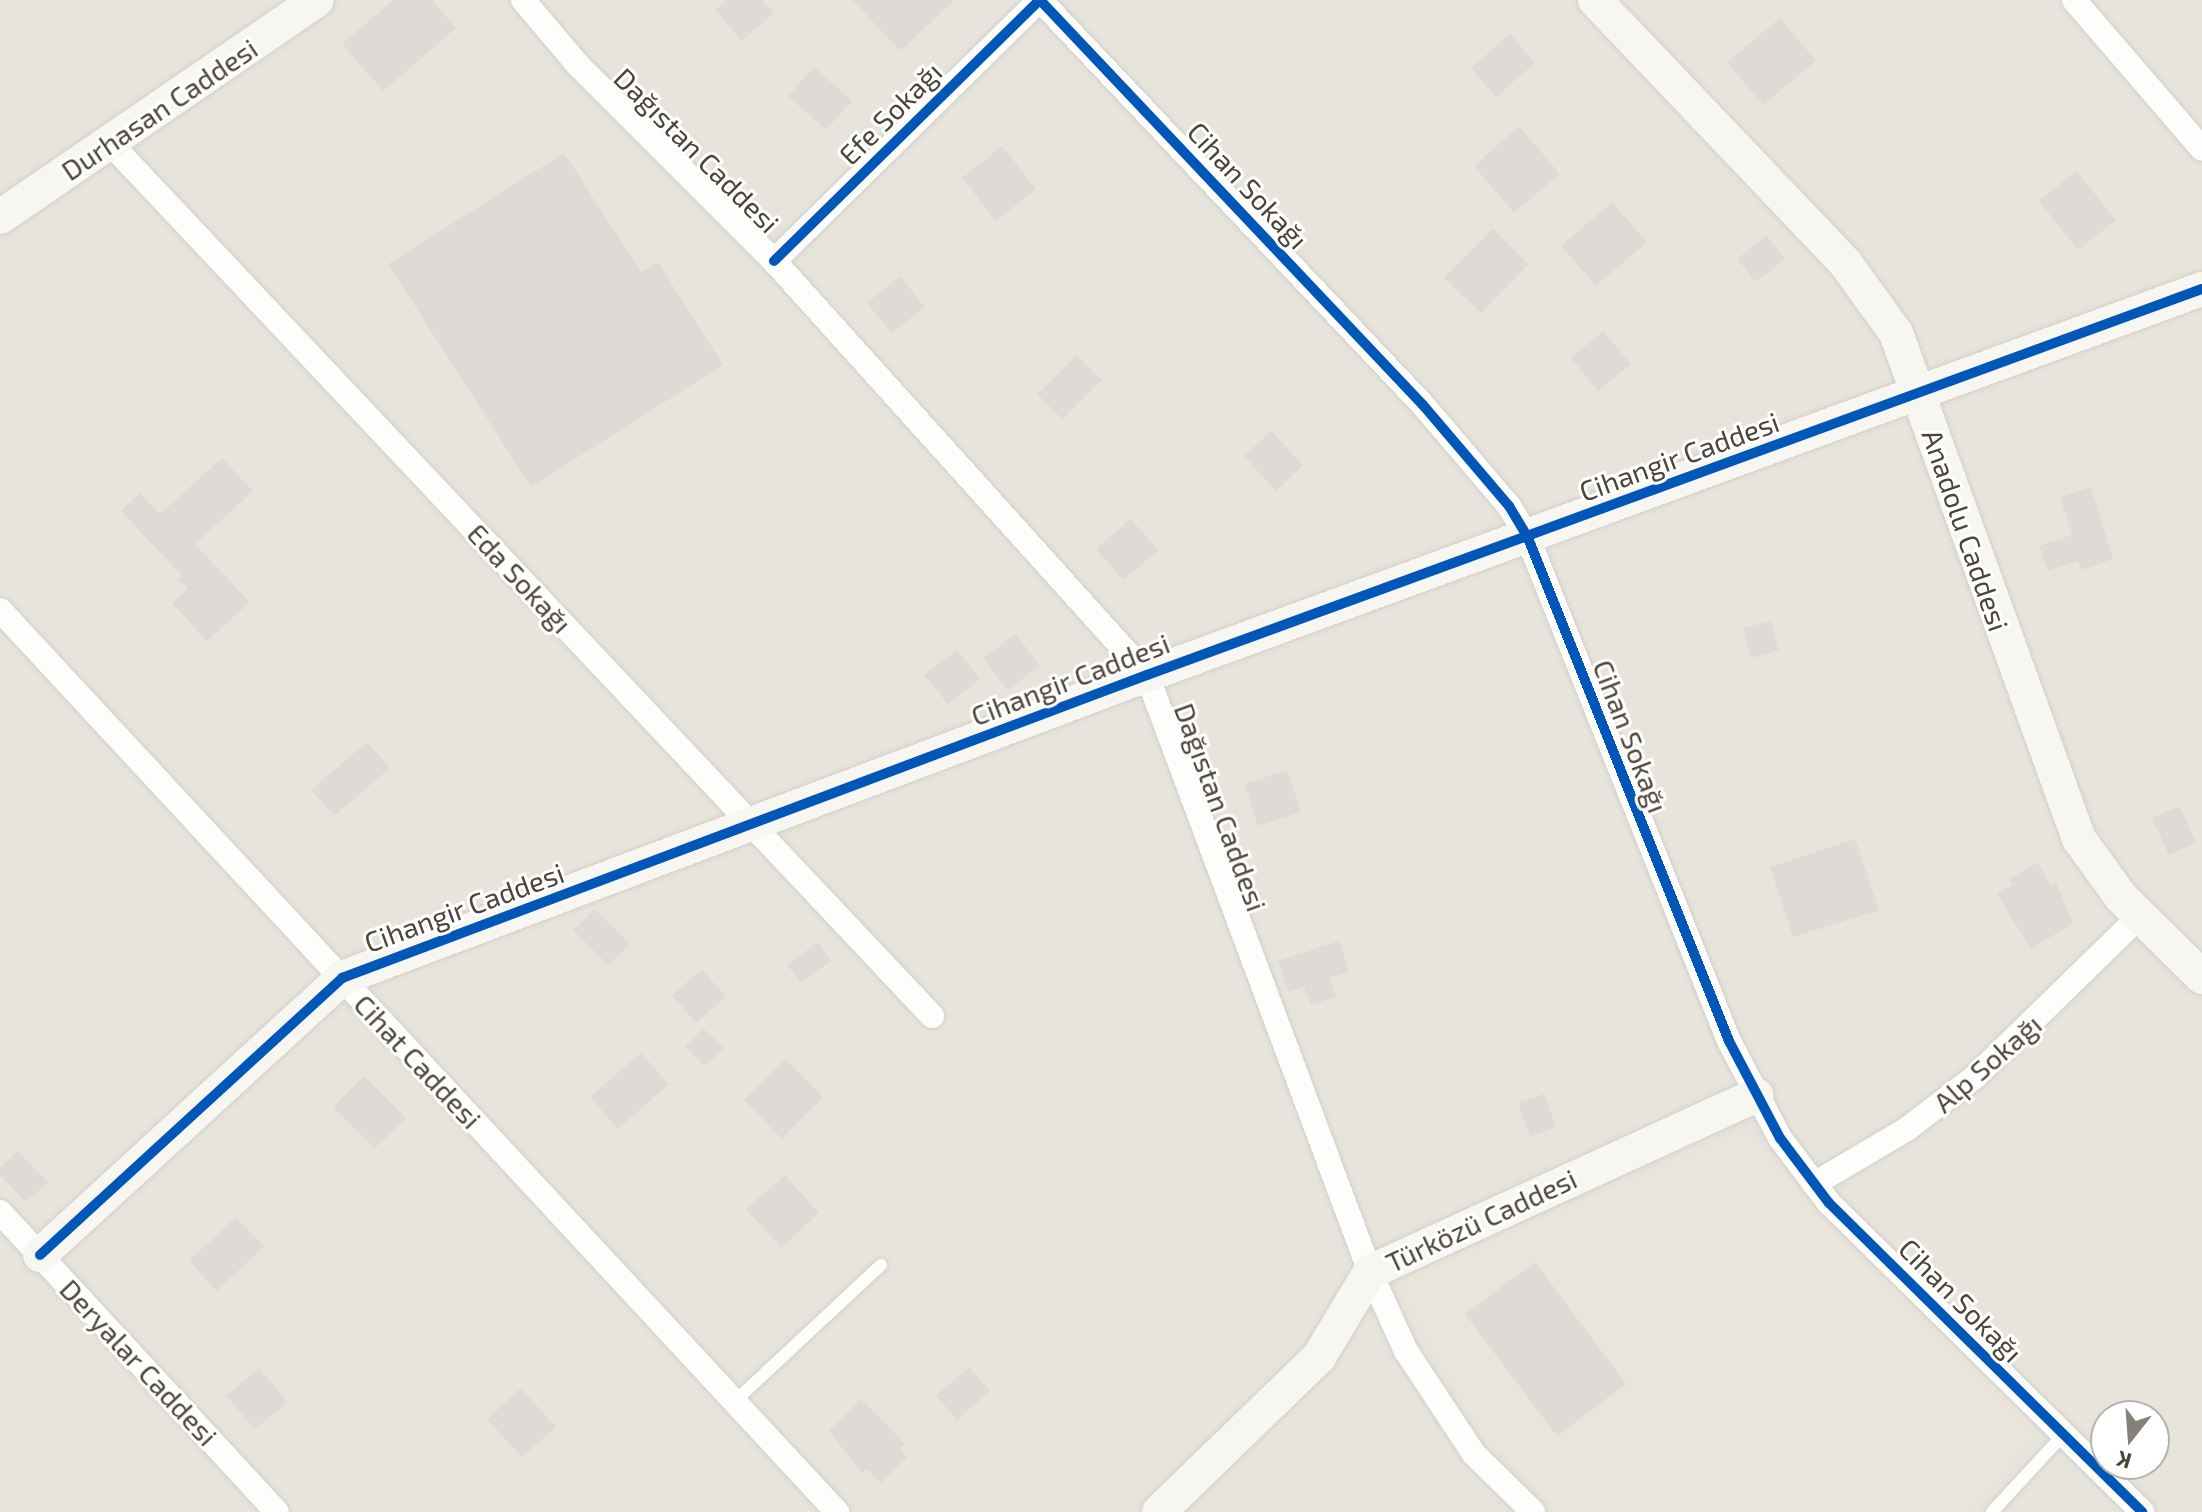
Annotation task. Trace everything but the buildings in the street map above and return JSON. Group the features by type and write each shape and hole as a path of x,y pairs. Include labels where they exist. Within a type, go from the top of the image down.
{"street":[{"name":"Durhasan Caddesi","path":"0,217 317,0"},
{"name":"Dağıstan Caddesi","path":"523,0 577,64 774,261 1147,675 1370,1272 1428,1389 1474,1454 1533,1512"},
{"name":"Efe Sokağı","path":"774,261 1040,0"},
{"name":"Cihan Sokağı","path":"1040,0 1423,405 1509,506 1528,538 1660,876 1756,1095 1814,1184 2142,1512"},
{"name":"Anadolu Caddesi","path":"1595,0 1846,264 1896,333 2079,839 2099,873 2202,977"},
{"path":"2074,0 2202,149"},
{"name":"Eda Sokağı","path":"108,141 932,1016"},
{"name":"Cihangir Caddesi","path":"40,1255 342,978 1147,675 2202,289"},
{"name":"Cihat Caddesi","path":"0,610 837,1512"},
{"name":"Alp Sokağı","path":"1814,1184 1907,1129 1976,1076 2140,916"},
{"name":"Türközü Caddesi","path":"1159,1512 1319,1357 1370,1272 1756,1095"},
{"name":"Deryalar Caddesi","path":"0,1212 277,1512"}],"lane":[{"path":"734,1402 881,1265"},
{"path":"1992,1512 2063,1435"}],"shaded area":[{"path":"0,0 2202,0 2202,1512 0,1512"},
{"path":"1743,1133 2038,1429 1960,1512 1559,1512 1486,1443 1395,1279"}],"cycle path":[{"path":"774,261 1040,0 1423,405 1509,506 1528,538 1729,1041 1780,1138 1829,1203 2142,1512"},
{"path":"40,1255 342,978 1147,675 2202,289"}]}
